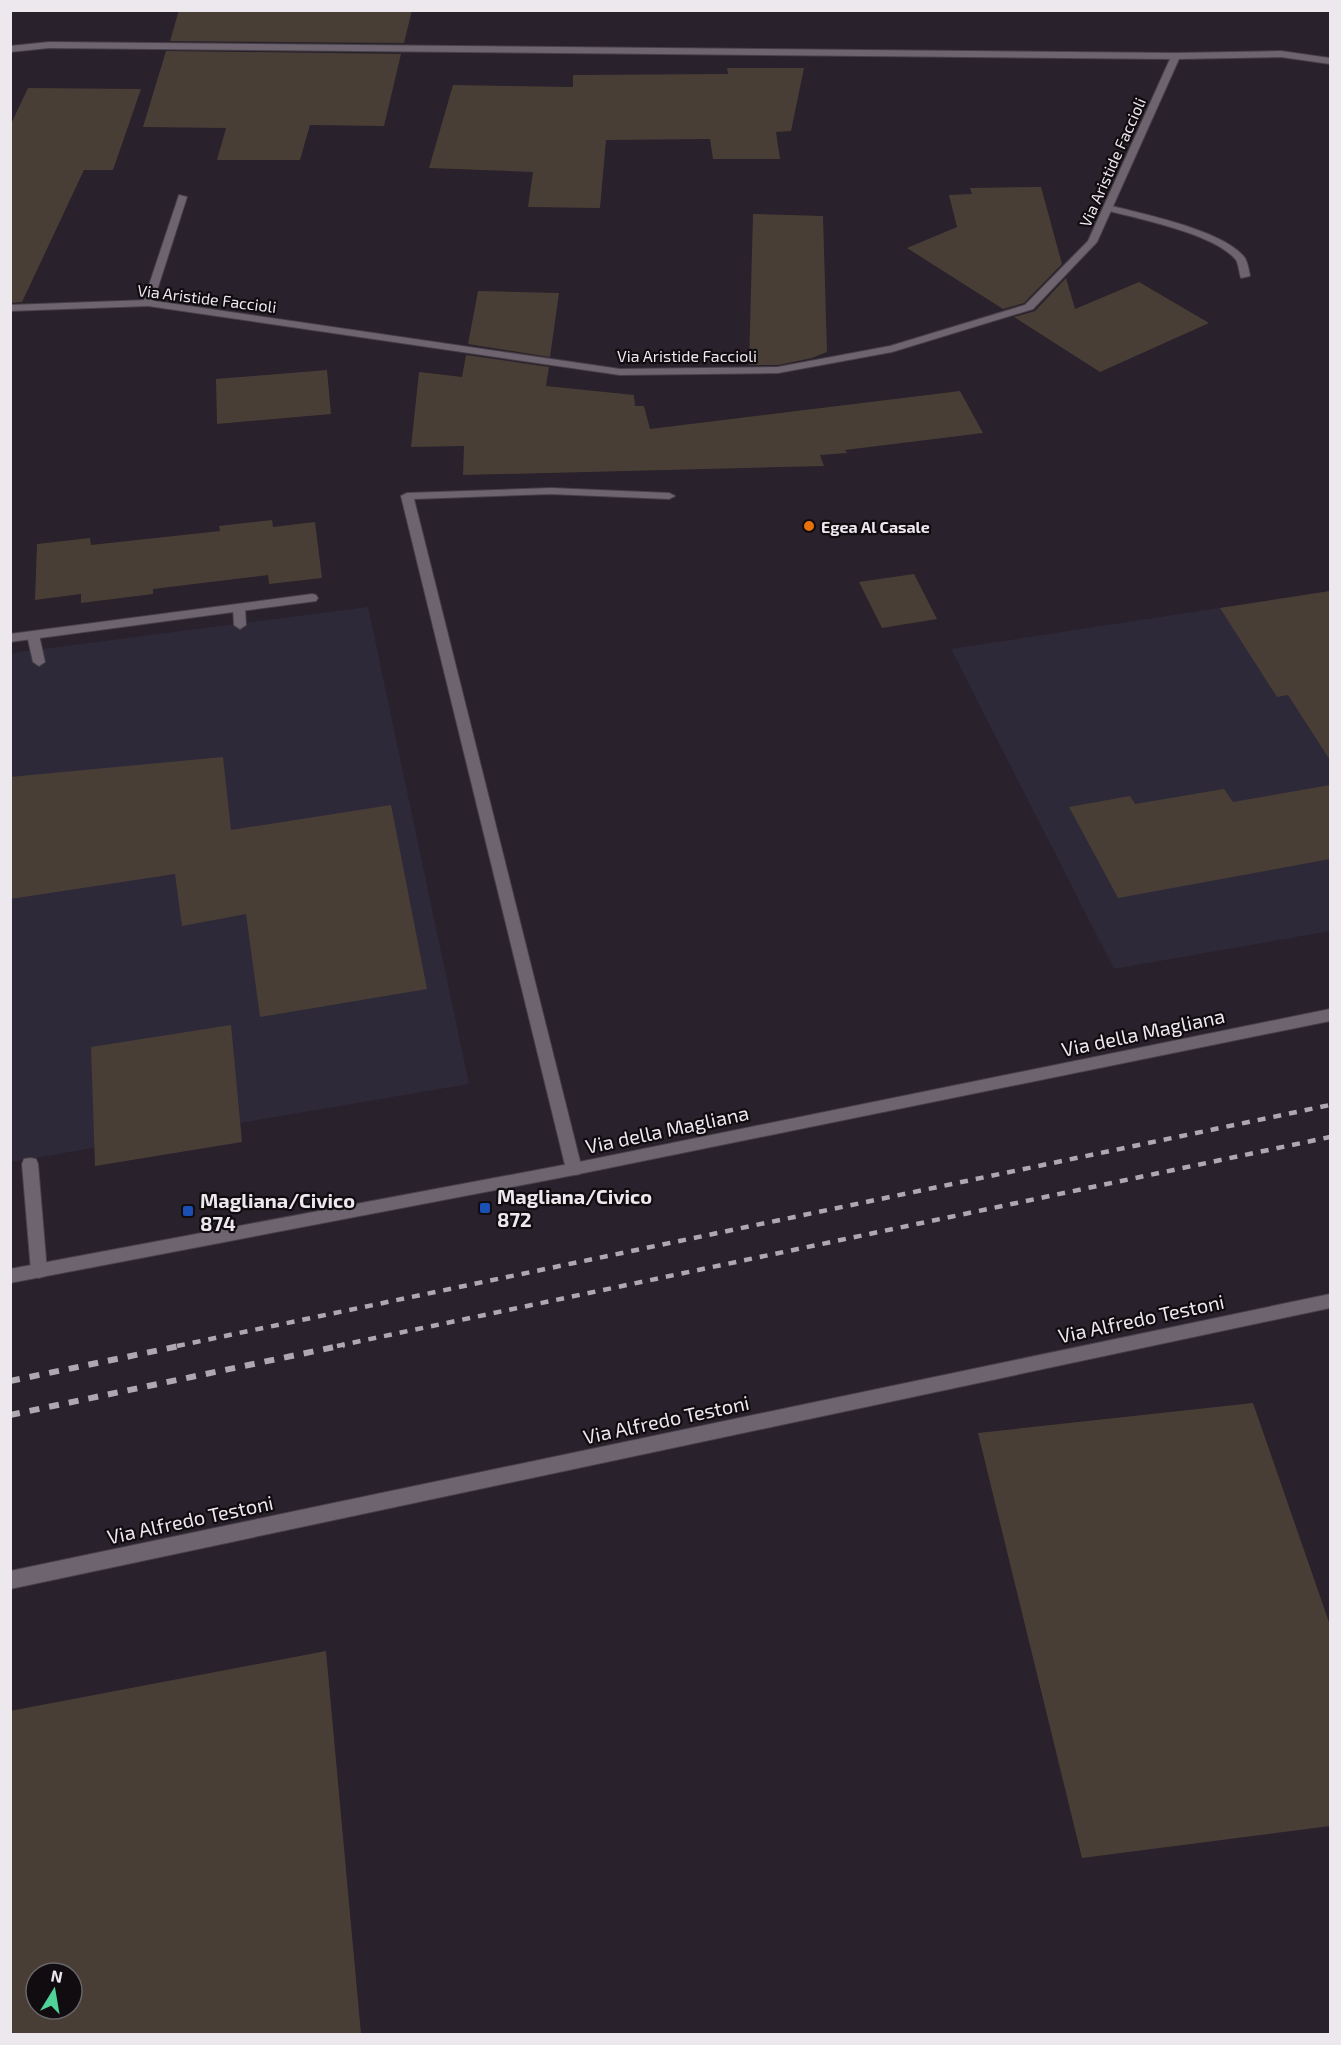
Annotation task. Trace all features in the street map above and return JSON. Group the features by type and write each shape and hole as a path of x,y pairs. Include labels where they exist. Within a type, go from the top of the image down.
{"street":[{"path":"10,49 49,45 1176,56 1281,54 1330,61"},
{"name":"Via Aristide Faccioli","path":"10,308 148,303 620,372 778,370 892,349 1029,307 1092,242 1176,56"},
{"path":"148,303 182,197"},
{"path":"1108,208 1152,219 1222,244 1241,260 1245,276"},
{"path":"574,1169 407,496 551,491 669,496"},
{"path":"10,638 312,598"},
{"path":"239,608 240,625"},
{"path":"33,635 39,662"},
{"name":"Via della Magliana","path":"10,1276 574,1169 1330,1015"},
{"path":"30,1164 39,1271"},
{"name":"Via Alfredo Testoni","path":"10,1580 1330,1301"}],"shaded area":[{"path":"1330,591 1330,931 1114,969 951,649"},
{"path":"368,607 469,1084 11,1162 11,653"}],"building":[{"path":"179,10 412,10 404,43 170,41"},
{"path":"166,51 401,54 384,126 310,125 300,160 217,160 226,128 143,127"},
{"path":"727,68 804,68 791,131 776,132 780,159 713,159 710,139 606,140 600,208 528,207 533,172 429,168 453,85 573,87 573,75 728,74"},
{"path":"28,88 141,89 113,170 84,170 22,302 10,303 10,126"},
{"path":"1041,187 1062,264 1024,303 1003,309 907,248 957,227 949,195 972,194 970,188"},
{"path":"753,214 823,216 827,352 812,358 778,365 749,365"},
{"path":"1066,278 1075,309 1139,282 1209,323 1100,372 1014,317 1035,311"},
{"path":"478,291 559,293 550,357 468,344"},
{"path":"466,355 549,367 546,386 634,395 635,406 644,406 650,429 960,391 983,433 820,455 824,466 463,475 464,446 411,447 419,372 462,377"},
{"path":"327,370 331,414 217,424 216,379"},
{"path":"272,520 273,527 315,522 322,578 269,584 268,575 153,589 153,594 81,603 81,594 35,600 37,544 90,538 91,545 220,531 219,526"},
{"path":"914,574 937,619 882,628 859,582"},
{"path":"1330,591 1330,760 1288,695 1277,697 1220,608"},
{"path":"223,757 231,830 391,805 427,989 260,1017 246,914 182,926 175,874 10,899 10,777"},
{"path":"1330,785 1330,859 1118,898 1069,807 1130,796 1135,804 1224,789 1233,802"},
{"path":"231,1025 242,1142 95,1166 91,1047"},
{"path":"1253,1403 1330,1625 1330,1826 1082,1858 978,1433"},
{"path":"326,1651 361,2034 10,2034 10,1711"}],"railway":[{"path":"177,1346 1330,1105"},
{"path":"337,1346 1330,1137"},
{"path":"10,1381 184,1345"},
{"path":"10,1415 344,1345"}],"place":[{"name":"Egea Al Casale","path":"809,526"},
{"name":"Magliana/Civico 872","path":"485,1208"},
{"name":"Magliana/Civico 874","path":"188,1211"}]}
